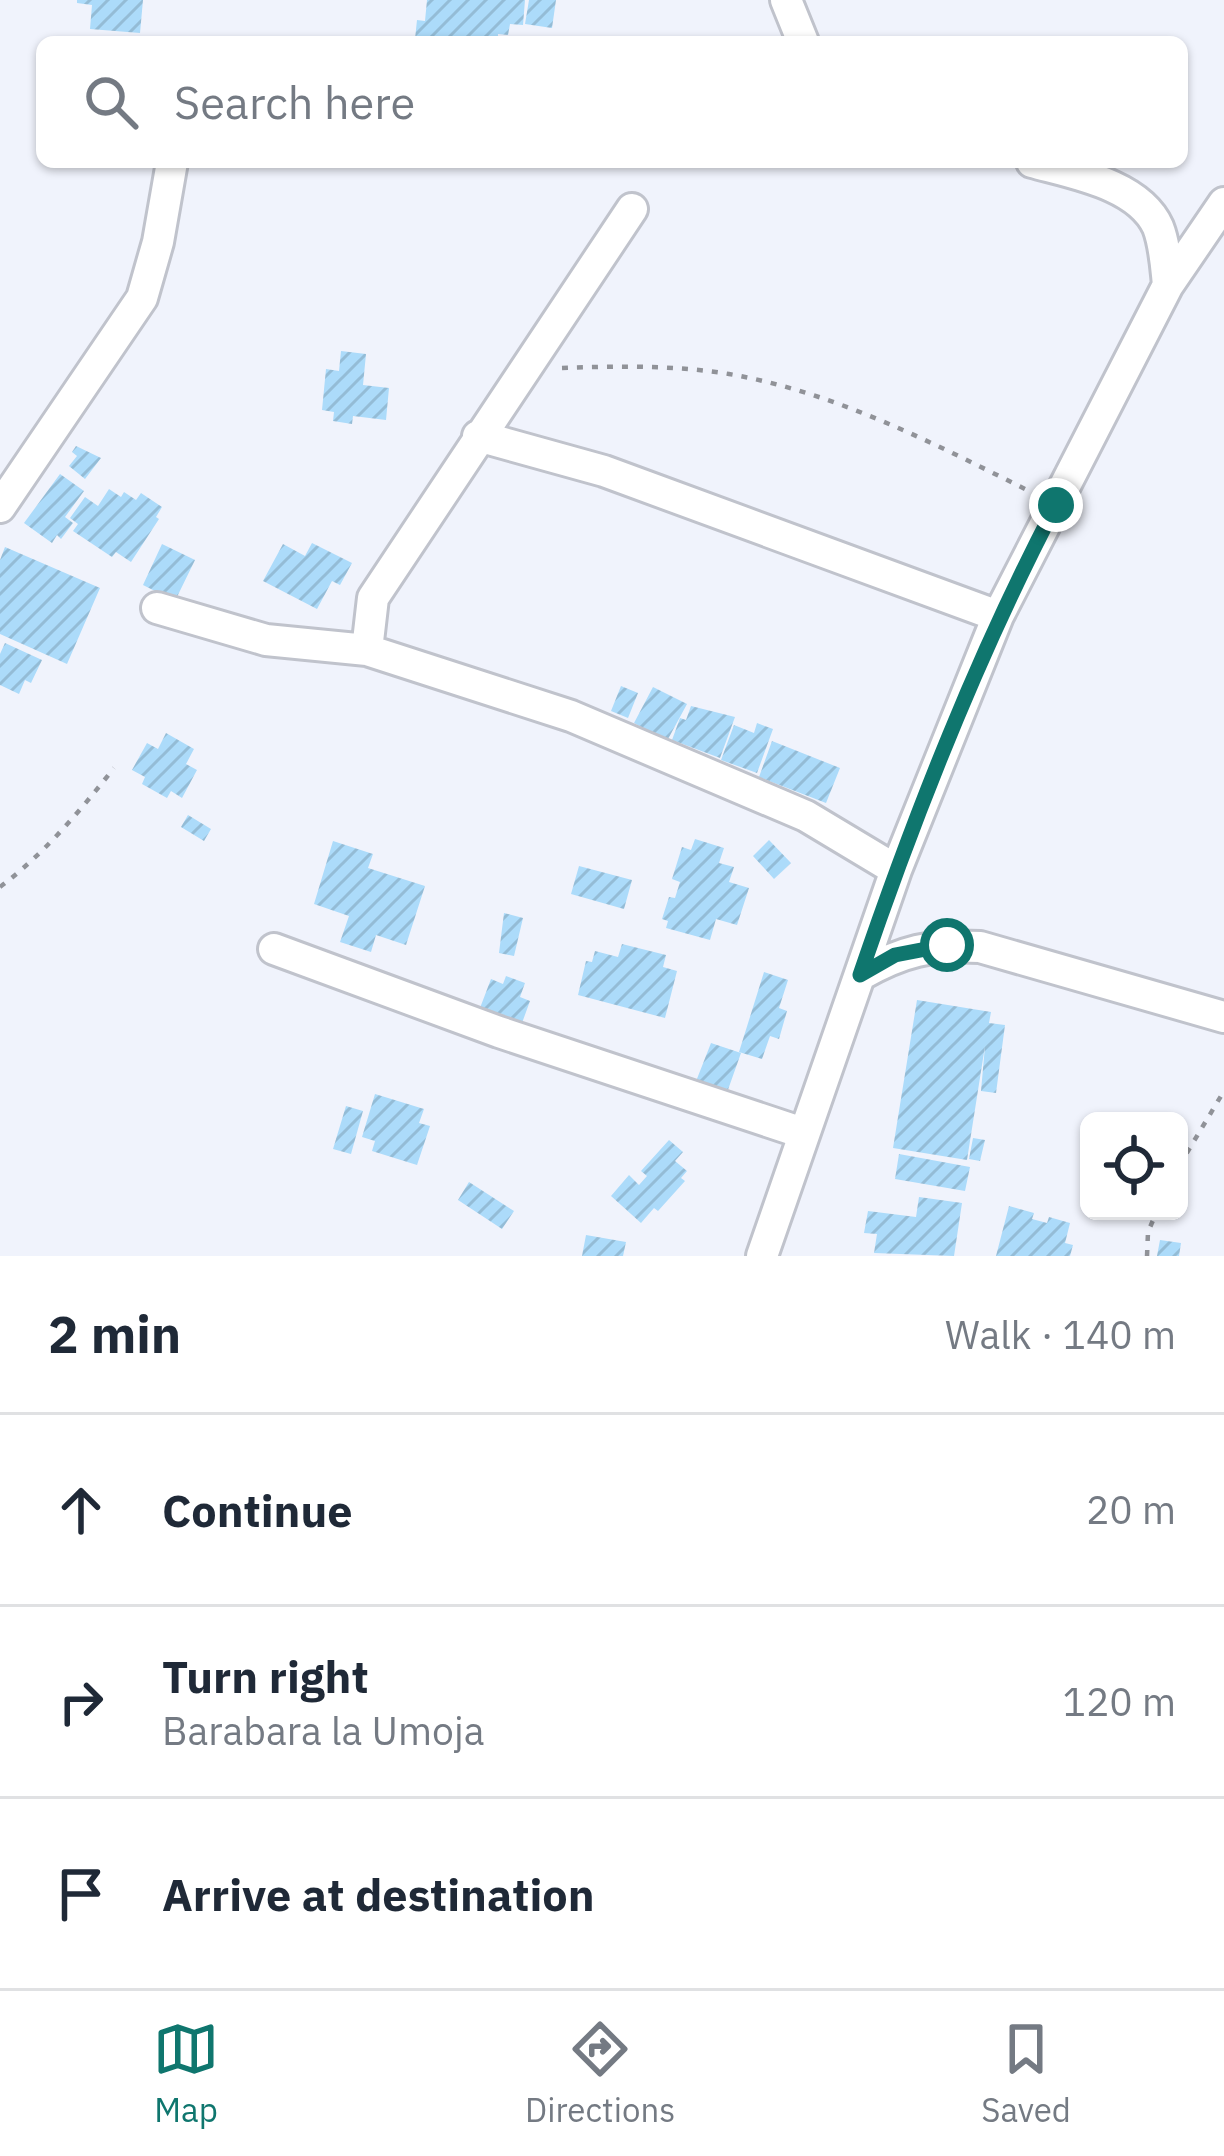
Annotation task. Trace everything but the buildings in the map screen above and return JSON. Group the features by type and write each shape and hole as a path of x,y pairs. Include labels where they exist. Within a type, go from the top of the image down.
{"street":[{"path":"786,0 801,36"},
{"path":"0,507 142,298 171,168"},
{"path":"1054,168 1091,178 1145,209 1162,240 1168,284"},
{"path":"762,1256 896,870 998,616 1168,284 1224,203"},
{"path":"367,650 373,598 632,209"},
{"path":"478,436 604,471 998,616"},
{"path":"157,608 266,640 367,650 572,716 806,816 896,870"},
{"path":"860,975 895,955 947,945 980,947 1224,1017"},
{"path":"274,949 499,1032 803,1133"}],"path":[{"path":"526,368 634,366 730,374 846,406 944,448 1056,505"},
{"path":"0,887 53,841 114,768"},
{"path":"1188,1151 1224,1091"},
{"path":"1147,1256 1153,1220"}],"route":[{"path":"947,945 895,955 860,975 896,870 998,616 1056,505"}]}
